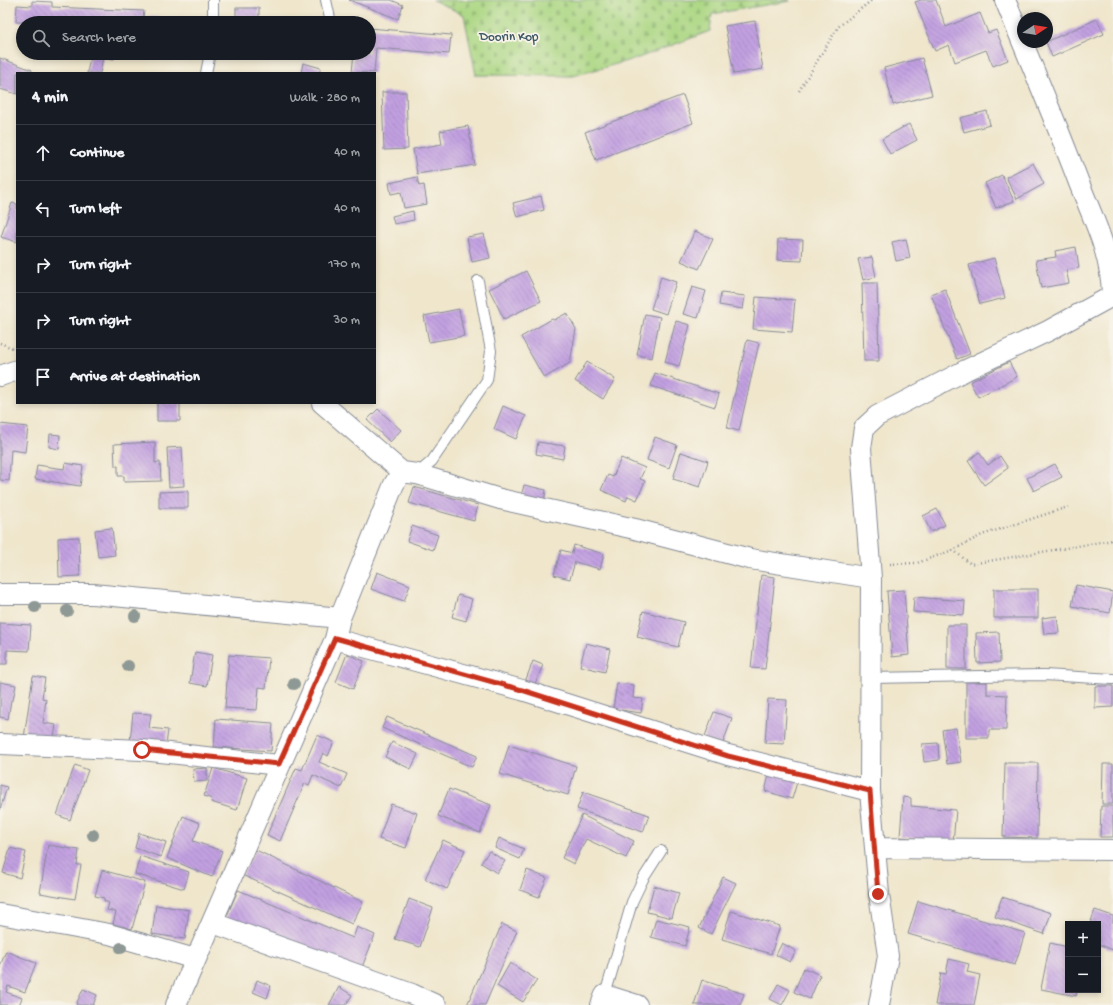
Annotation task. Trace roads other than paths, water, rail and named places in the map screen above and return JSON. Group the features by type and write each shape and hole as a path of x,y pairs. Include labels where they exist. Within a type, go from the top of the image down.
{"street":[{"path":"880,1005 888,956 878,894 870,791 870,571 861,448 864,428 877,416 966,370 1048,331 1112,296 1112,279 1104,247 1060,133 1005,0"},
{"path":"0,376 16,370"},
{"path":"323,404 410,473 500,499 635,529 750,559 870,571"},
{"path":"176,1005 195,959 213,923 279,764 335,638 340,618 394,484 410,473"},
{"path":"0,594 92,594 340,618"},
{"path":"335,638 522,690 728,756 870,791"},
{"path":"0,744 142,750 279,764"},
{"path":"875,848 1113,850"},
{"path":"0,914 109,934 195,959"},
{"path":"213,923 412,994 436,1005"},
{"path":"603,1000 637,1005"}],"lane":[{"path":"213,0 213,16"},
{"path":"326,0 329,16"},
{"path":"206,72 209,60"},
{"path":"410,473 432,461 487,380 491,350 478,281"},
{"path":"871,678 1044,675 1113,679"},
{"path":"603,1000 632,902 643,879 661,851"}],"park label":[{"name":"Doorin Kop","path":"509,37"}]}
